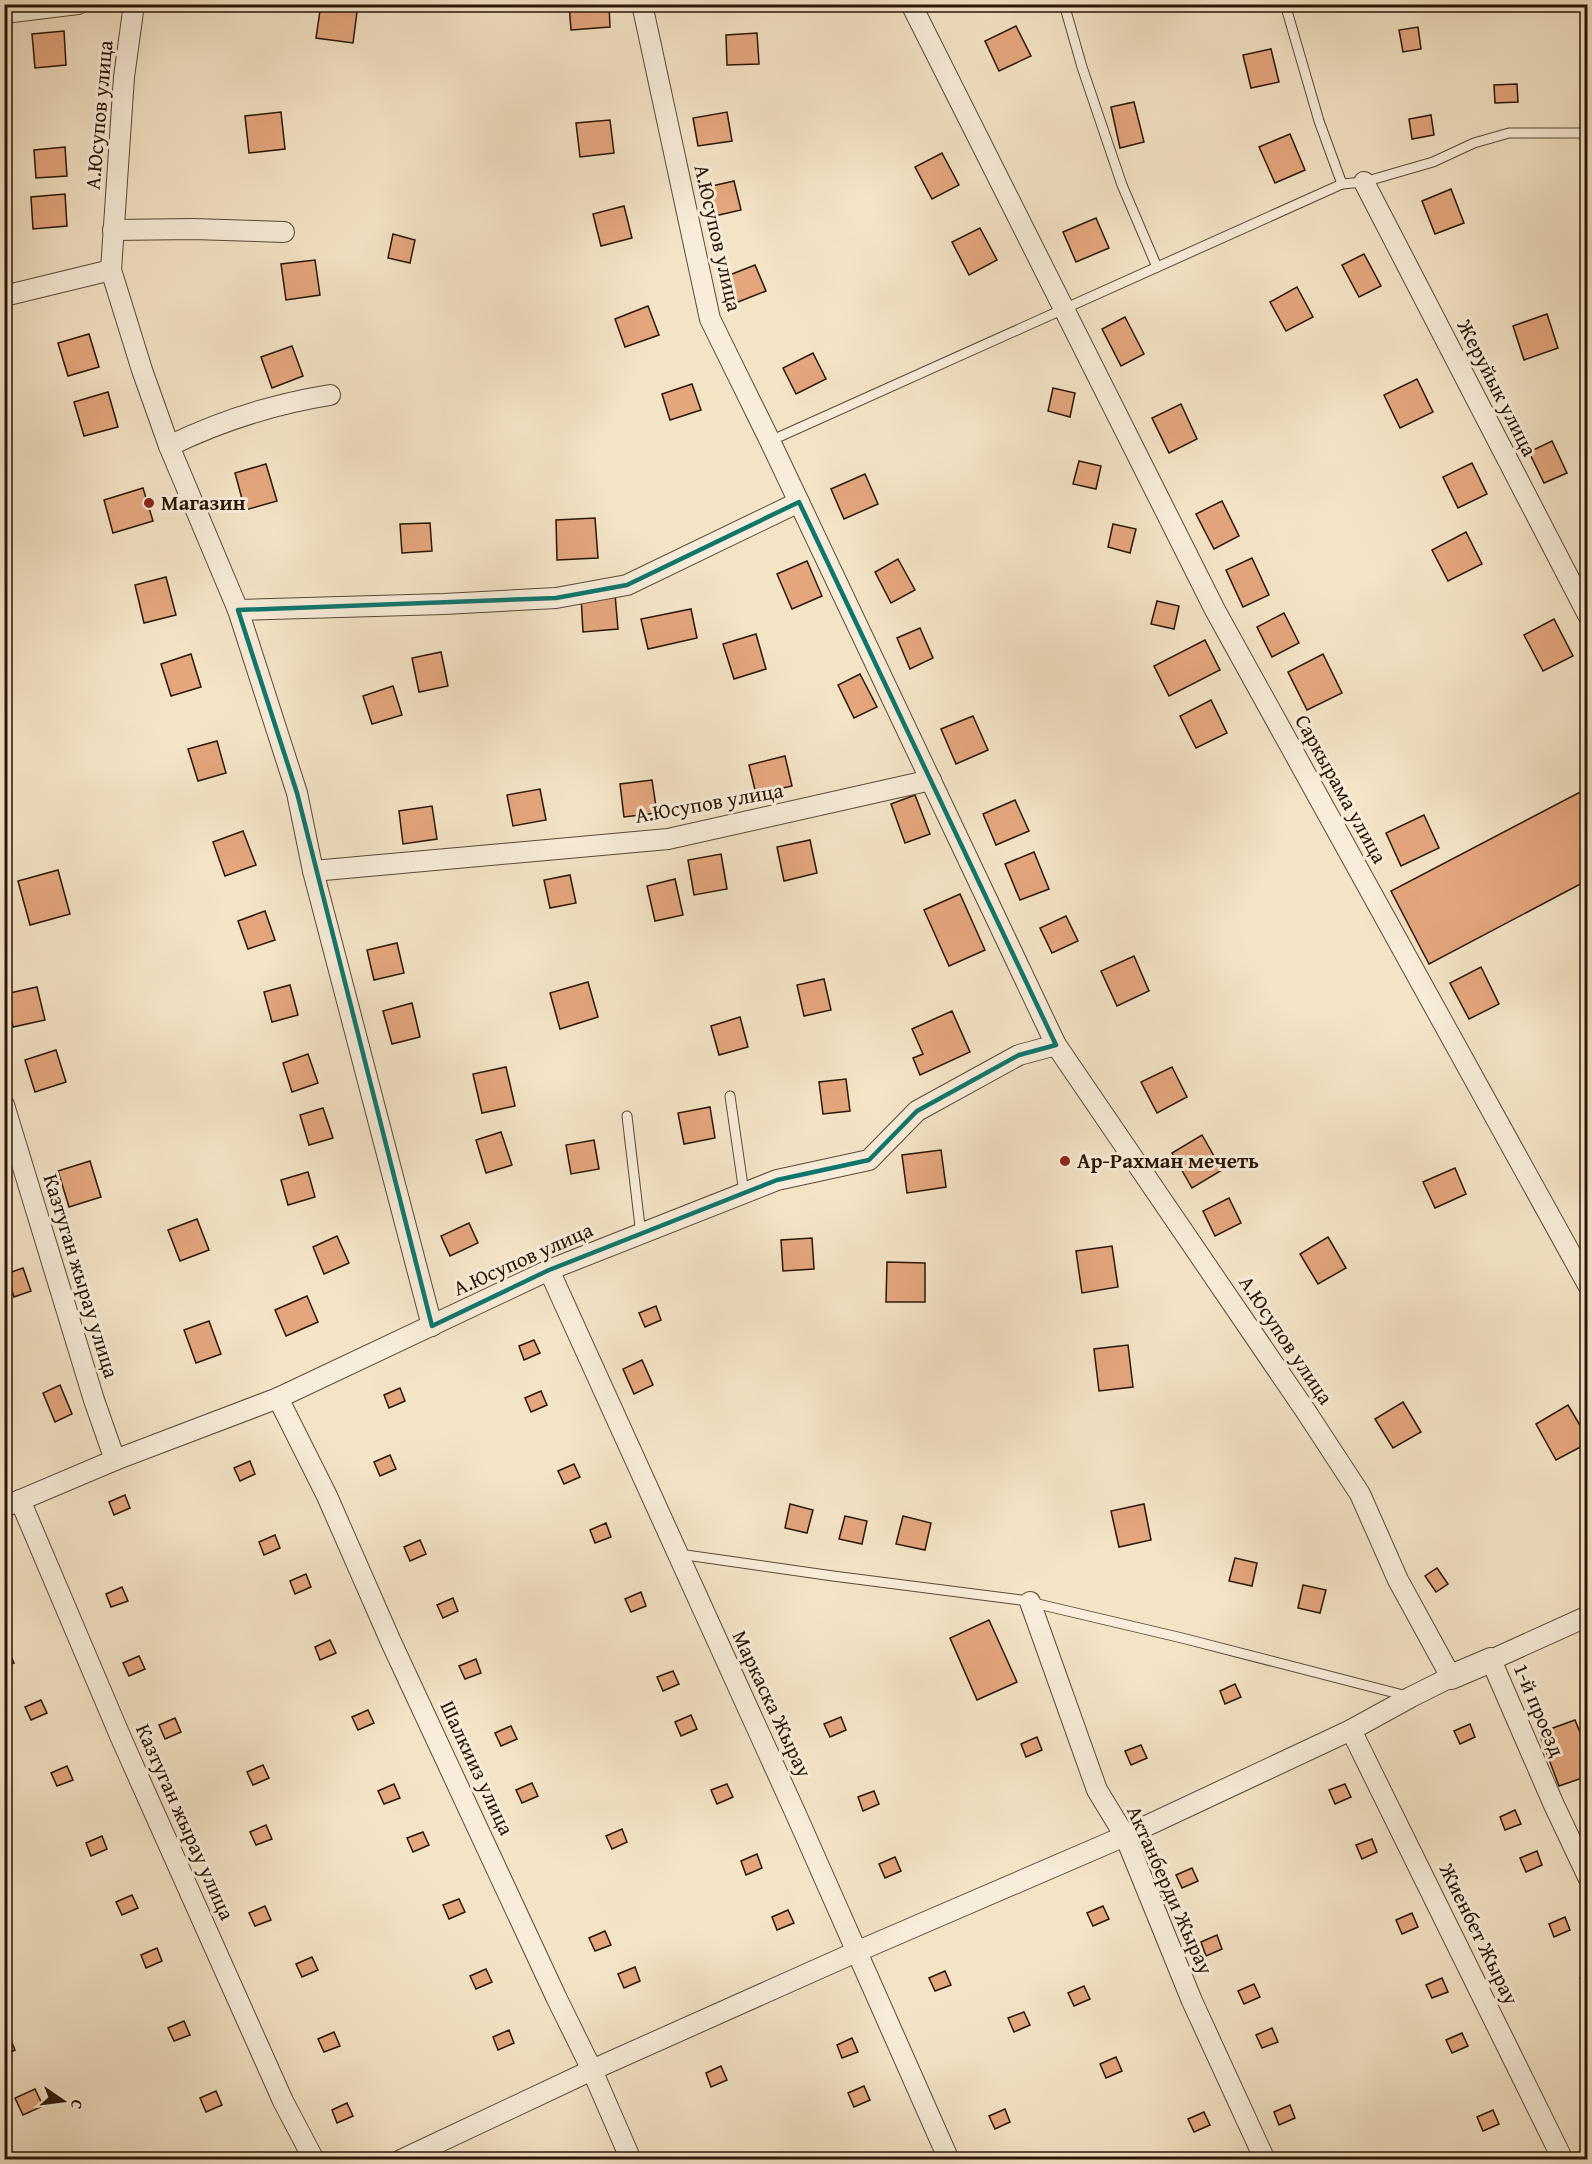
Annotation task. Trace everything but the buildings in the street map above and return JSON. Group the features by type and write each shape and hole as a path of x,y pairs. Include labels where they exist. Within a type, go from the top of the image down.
{"street":[{"path":"4,13 78,4"},
{"name":"А.Юсупов улица","path":"134,4 124,77 111,270 142,370 169,446 238,610 297,794 314,870 432,1326 549,1270 777,1180 869,1160 917,1111 1018,1055 1056,1045"},
{"name":"А.Юсупов улица","path":"642,4 710,319 800,502 1056,1045 1360,1494 1398,1580 1451,1677"},
{"path":"911,4 1063,309"},
{"name":"Жеруйык улица","path":"1364,182 1587,615"},
{"path":"113,230 182,228 284,232"},
{"path":"4,296 111,270"},
{"name":"Саркырама улица","path":"1063,309 1215,610 1587,1286"},
{"path":"169,446 194,433 231,419 296,400 330,395"},
{"path":"238,610 556,598 627,585 800,502"},
{"name":"А.Юсупов улица","path":"314,870 668,839 931,780"},
{"name":"Казтуган жырау улица","path":"4,1105 94,1401 116,1460"},
{"name":"Маркаска Жырау","path":"549,1270 795,1812 949,2160"},
{"path":"12,1504 116,1460 278,1398 432,1326"},
{"name":"Шалкииз улица","path":"278,1398 327,1496 391,1642 632,2160"},
{"name":"Казтуган жырау улица","path":"12,1504 121,1738 278,2091 314,2160"},
{"name":"Актанберди Жырау","path":"1030,1602 1097,1790 1125,1836 1192,2001 1265,2160"},
{"path":"401,2160 592,2070 856,1952 1125,1836 1351,1730 1451,1677 1587,1616"},
{"name":"1-й проезд","path":"1491,1660 1587,1877"},
{"name":"Жиенбет Жырау","path":"1351,1730 1563,2160"}],"lane":[{"path":"1064,4 1082,67 1122,185 1157,267"},
{"path":"1285,4 1319,121 1342,184"},
{"path":"770,441 1342,184 1364,182 1433,162 1474,143 1509,133 1587,134"},
{"path":"730,1096 744,1193"},
{"path":"627,1116 640,1235"},
{"path":"677,1553 1030,1602 1182,1638 1411,1697"}],"highlighted area":[{"path":"799,502 1056,1045 1019,1055 917,1111 869,1160 777,1180 549,1270 432,1326 297,793 238,610 556,598 627,585"}],"place":[{"name":"Магазин","path":"149,503"},
{"name":"Ар-Рахман мечеть","path":"1065,1161"}]}
